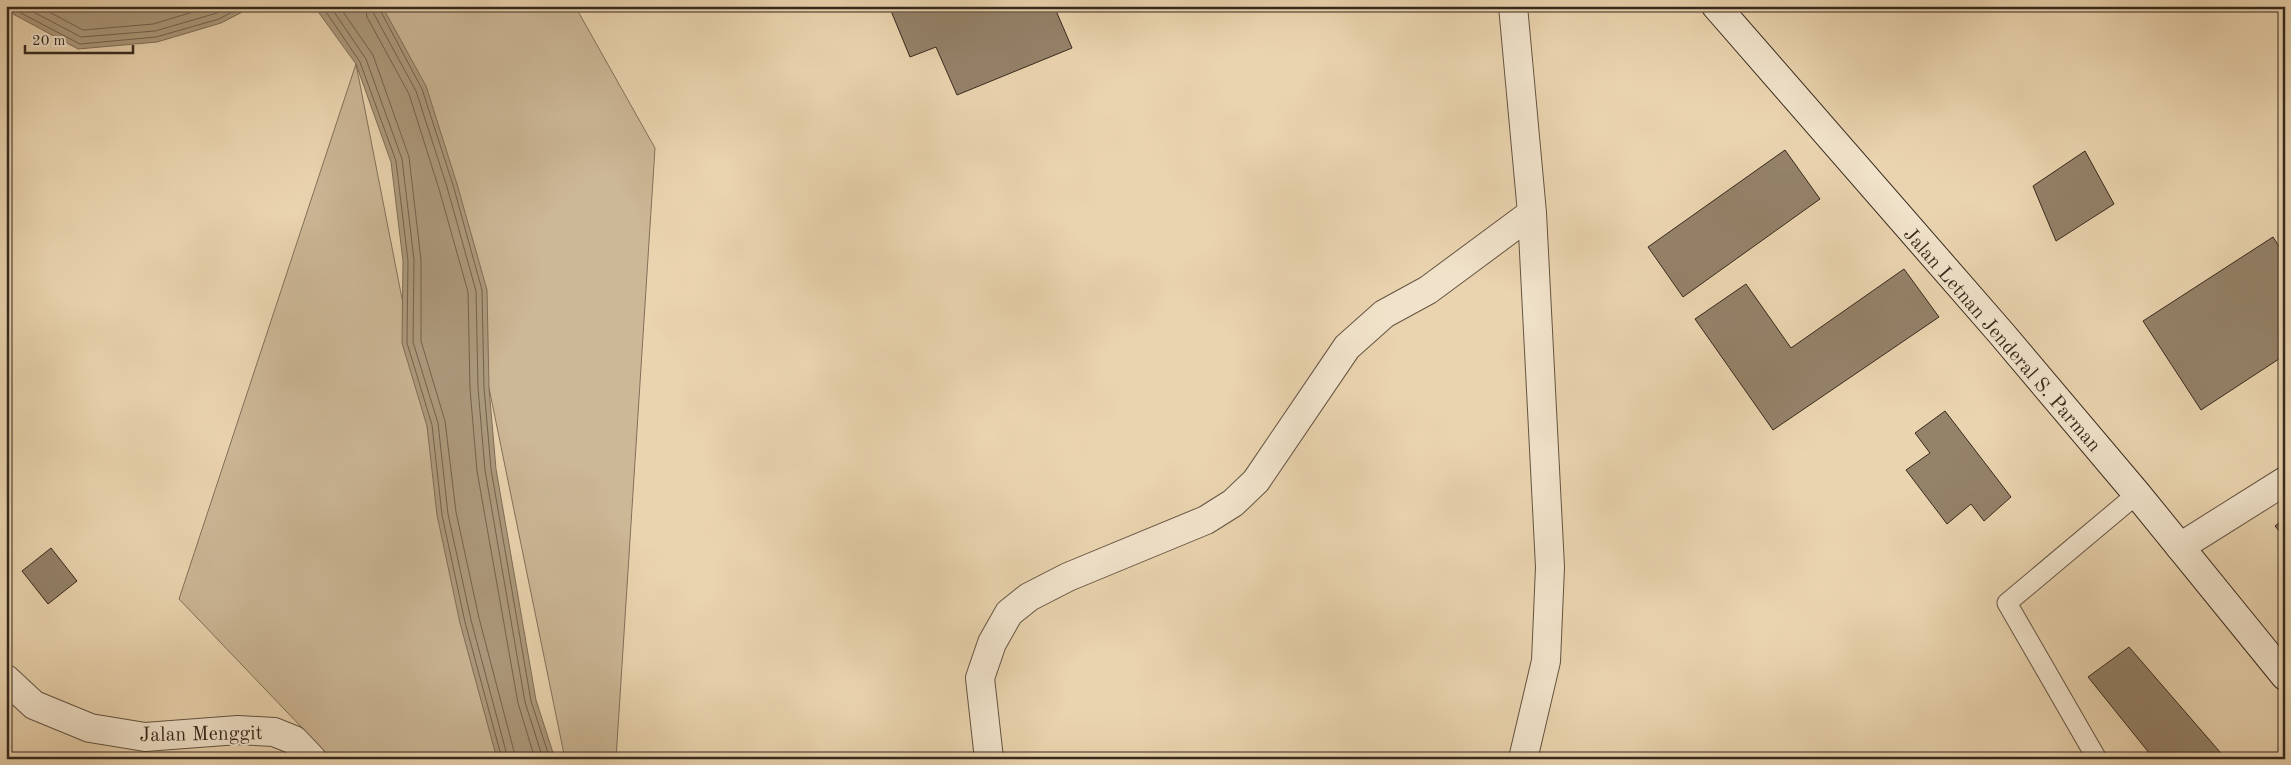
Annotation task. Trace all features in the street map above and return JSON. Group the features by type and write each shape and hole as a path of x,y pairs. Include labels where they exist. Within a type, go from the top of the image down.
{"street":[{"path":"1513,6 1532,213 1550,567 1546,661 1523,759"},
{"name":"Jalan Letnan Jenderal S. Parman","path":"1716,6 2137,494 2285,676"},
{"path":"989,759 980,678 992,643 1009,613 1028,596 1068,577 1206,520 1233,503 1256,481 1347,347 1384,314 1428,290 1532,213"},
{"path":"2180,547 2285,481"},
{"name":"Jalan Menggit","path":"6,679 34,705 90,728 145,737 238,730 274,732 294,740 312,759"}],"lane":[{"path":"2098,759 2007,603 2137,494"}],"shaded area":[{"path":"364,6 575,6 655,148 616,759 565,759 489,388"},
{"path":"356,64 427,426 501,759 285,759 307,733 179,599"}],"water":[{"path":"8,6 254,6 221,23 157,42 78,49 13,14"},
{"path":"314,6 382,6 426,86 457,184 487,290 489,388 496,469 536,700 555,759 497,759 460,623 437,515 427,426 402,343 403,261 391,162 356,64"}],"building":[{"path":"889,6 1054,6 1072,48 957,95 936,47 910,57"},
{"path":"1785,150 1820,199 1683,297 1648,247"},
{"path":"2085,151 2114,204 2056,241 2033,186"},
{"path":"2273,237 2285,256 2285,355 2201,410 2143,321"},
{"path":"1904,269 1939,317 1773,430 1695,319 1746,284 1791,348"},
{"path":"1945,411 2011,497 1984,521 1971,504 1947,524 1906,470 1930,453 1915,433"},
{"path":"2285,518 2285,538 2275,526"},
{"path":"51,548 77,581 48,604 22,571"},
{"path":"2129,647 2226,759 2154,759 2088,677"}]}
